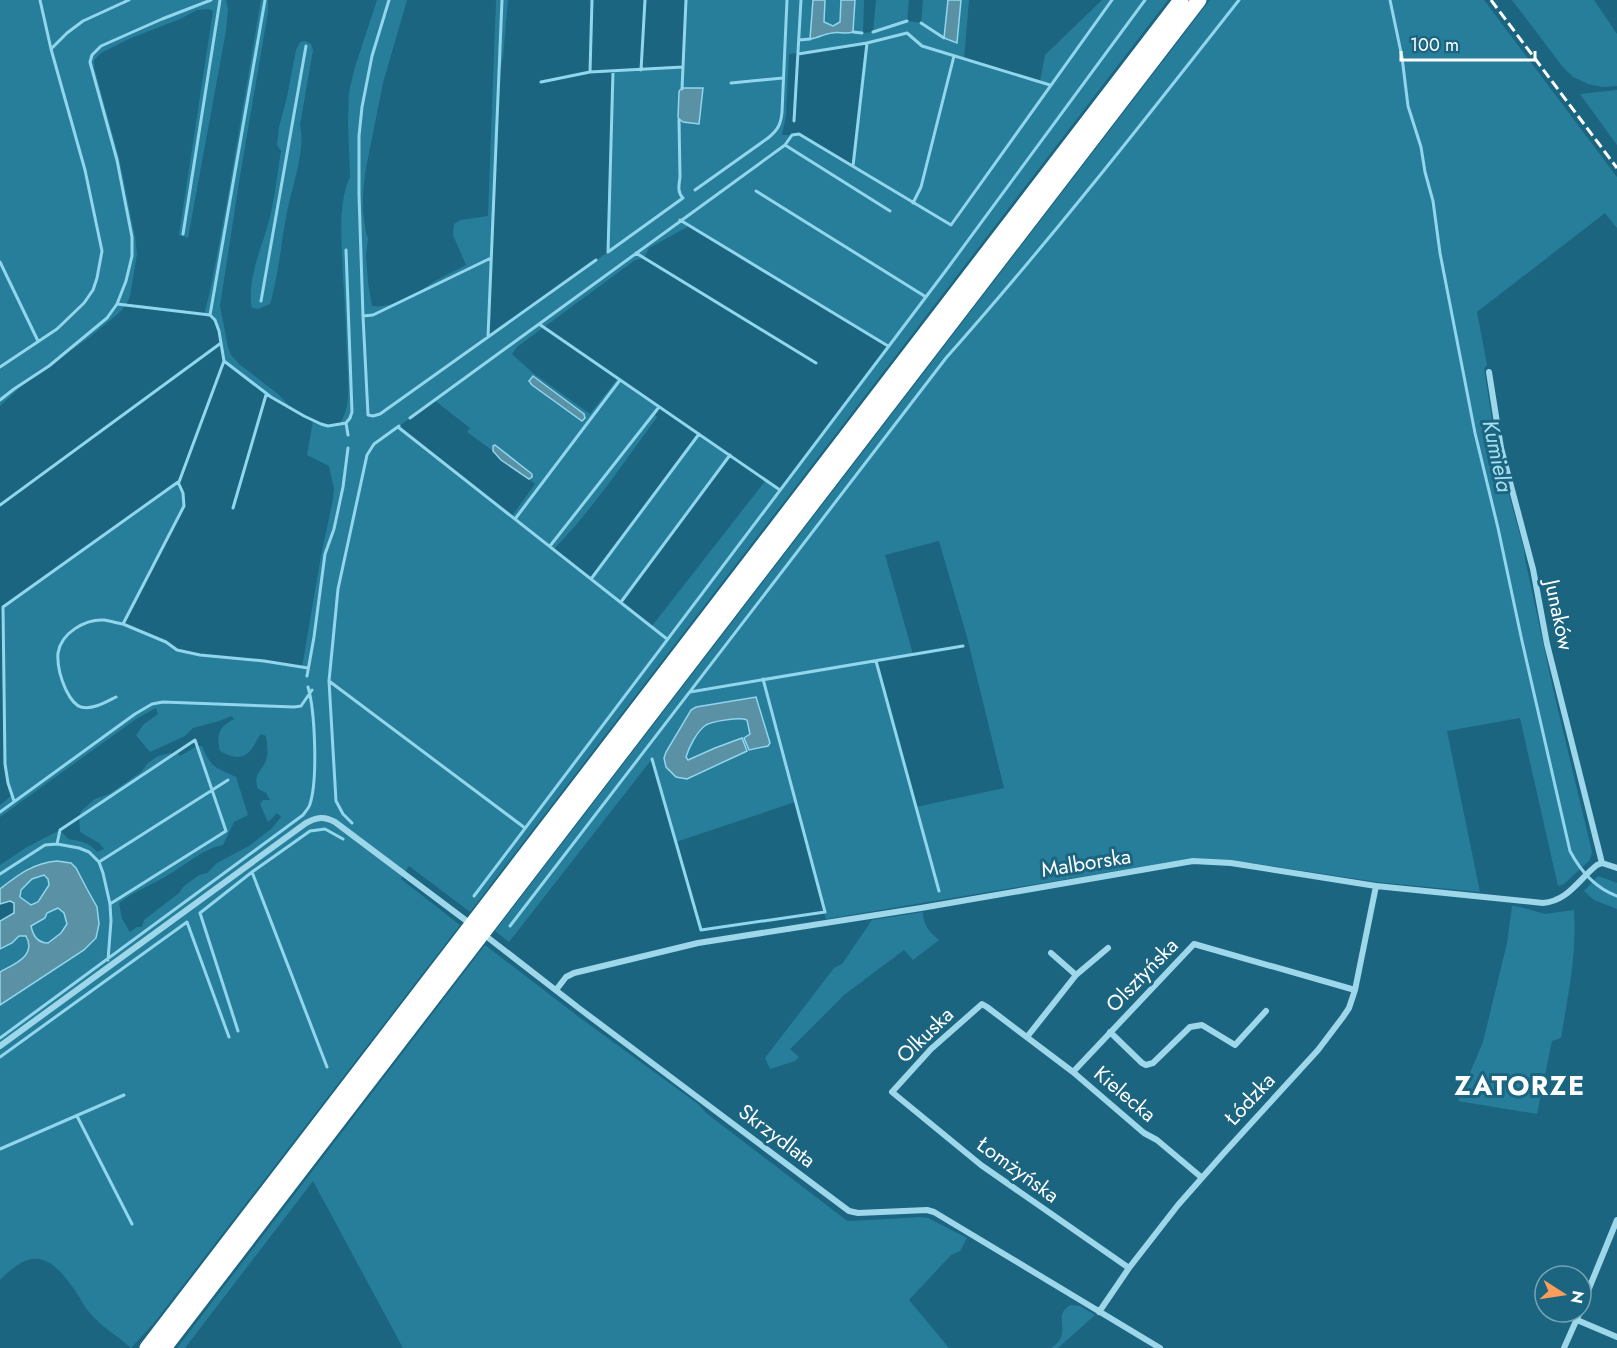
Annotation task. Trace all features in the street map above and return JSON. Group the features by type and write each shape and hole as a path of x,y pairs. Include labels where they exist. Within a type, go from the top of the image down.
{"highway":[{"path":"147,1348 1181,0"},
{"path":"164,1348 1199,0"}],"street":[{"name":"Junaków","path":"1489,372 1501,448 1533,569 1547,644 1602,863"},
{"name":"Skrzydlata","path":"0,1046 313,819 325,817 408,876 579,1009 849,1211 858,1213 927,1210 934,1212 1160,1348"},
{"name":"Malborska","path":"556,990 566,978 574,973 698,944 1192,861 1231,863 1376,886 1543,903 1560,898 1572,890 1593,868 1602,863"},
{"path":"1602,863 1617,868"},
{"name":"Łódzka","path":"1099,1312 1129,1268 1202,1177 1325,1041 1349,1008 1355,990 1376,886"},
{"name":"Olsztyńska","path":"1073,1072 1194,944 1355,990"},
{"path":"1027,1037 1076,975 1108,948"},
{"path":"1050,953 1076,975"},
{"name":"Kielecka","path":"982,1004 1073,1072 1144,1133 1157,1140 1202,1177"},
{"name":"Olkuska","path":"892,1092 931,1049 982,1004"},
{"path":"1110,1032 1142,1063 1149,1065 1190,1027 1202,1025 1235,1045 1266,1011"},
{"name":"Łomżyńska","path":"892,1092 981,1165 1129,1268"},
{"path":"1593,1278 1617,1220"},
{"path":"1564,1348 1575,1324"},
{"path":"1586,1324 1617,1337"}],"shaded area":[{"path":"0,0 226,0 228,9 226,31 188,238 179,235 213,11 197,10 131,38 101,53 94,60 119,158 135,237 137,254 130,296 120,312 90,337 28,380 0,406"},
{"path":"261,0 268,0 268,12 220,306 231,355 239,364 278,394 293,410 271,397 224,361 217,327 210,317 204,315 228,196"},
{"path":"377,0 407,0 383,83 363,192 363,212 368,238 366,256 368,282 372,306 380,306 404,300 466,265 453,235 454,224 461,220 488,216 496,0 508,0 499,76 488,336 608,252 613,71 683,67 686,0 813,0 811,39 826,34 853,32 855,0 864,0 863,33 873,32 876,0 909,0 907,21 921,23 923,0 948,0 944,37 957,43 961,0 969,0 964,59 1040,82 1045,55 1102,0 1168,0 470,912 409,866 401,879 460,925 154,1323 131,1348 93,1317 65,1277 48,1262 30,1259 11,1270 0,1280 0,1005 19,992 97,907 76,868 30,867 0,889 0,865 27,847 60,830 68,839 87,844 97,852 104,849 99,843 80,832 81,811 95,799 109,794 141,772 158,756 171,753 173,756 177,752 180,756 197,746 202,746 214,766 236,777 248,815 234,822 223,845 203,852 119,903 122,919 130,932 137,927 142,927 144,920 179,893 183,887 199,875 207,873 217,863 249,846 272,828 281,817 277,813 268,822 260,804 263,800 270,800 266,793 258,789 256,779 266,762 266,736 261,734 246,755 233,757 220,751 218,740 220,732 234,719 232,716 193,728 185,736 150,752 136,735 144,724 158,714 156,708 136,719 0,817 0,805 12,795 5,764 3,607 178,482 183,493 184,506 123,624 166,642 177,650 199,655 302,667 334,489 329,466 307,455 313,421 328,426 339,425 348,402 341,225 343,199 350,177 349,92","holes":["867,43 853,166 799,134 782,135 786,116 789,54","689,226 888,346 780,489 766,480 652,626 621,602 730,455 699,434 591,578 554,549 608,485 657,417 654,413 659,407 618,378 590,414 533,373 512,354 517,347 635,260 644,258 649,248","537,378 584,414 584,418 582,421 541,392","434,400 470,428 467,432 493,451 494,446 532,477 529,479 535,484 512,516 398,427"]},
{"path":"813,0 825,0 824,22 833,26 840,22 841,0 855,0 853,32 826,34 810,39"},
{"path":"825,0 841,0 840,22 836,25 824,23"},
{"path":"948,0 961,0 957,43 944,38"},
{"path":"1210,0 1484,0 1617,177 1617,228 1605,213 1477,312 1487,365 1484,369 1497,450 1524,550 1553,689 1592,852 1590,860 1564,884 1558,886 1520,718 1447,731 1480,892 1377,882 1252,863 1193,858 826,919 795,802 676,842 652,759 509,942 495,931","holes":["939,541 967,637 1004,788 916,807 876,661 913,654 885,555"]},
{"path":"1512,0 1594,0 1617,34 1617,86 1602,87 1573,77"},
{"path":"305,41 311,44 313,50 300,125 300,156 287,212 276,281 270,304 258,309 252,308 253,275 271,212 281,151 277,145 279,127 296,50 300,42"},
{"path":"683,88 703,88 699,124 683,122 678,118 679,92"},
{"path":"1617,90 1617,145 1580,94"},
{"path":"533,376 584,414 585,418 582,421 532,385 529,381"},
{"path":"495,445 532,474 532,477 529,479 501,460 493,451"},
{"path":"756,697 770,743 768,746 749,750 744,738 750,734 747,720 719,721 706,725 700,731 687,753 688,760 742,738 747,751 687,779 676,777 666,767 664,758 666,752 691,710 696,707"},
{"path":"48,862 71,863 76,868 97,907 99,924 96,938 84,950 0,1005 0,972 26,954 29,943 26,936 19,936 12,943 0,949 0,921 14,913 14,903 10,901 0,904 0,889 26,870","holes":["44,875 49,885 38,902 31,905 20,897 21,890 32,879","58,908 64,913 67,924 61,933 48,943 41,942 35,936 31,926 45,918 47,913"]},
{"path":"44,875 49,884 38,902 31,906 20,897 21,890 32,879"},
{"path":"1598,876 1617,883 1617,909 1594,900 1584,891"},
{"path":"1512,906 1545,914 1574,910 1573,958 1561,1038 1552,1041 1537,1114 1458,1101 1483,1042 1507,943"},
{"path":"58,908 64,913 67,924 61,933 48,943 41,942 35,936 31,926 47,913"},
{"path":"923,912 926,925 939,940 913,960 904,950 844,995 790,1049 799,1057 795,1061 770,1069 765,1058 834,968 842,964 872,920"},
{"path":"19,936 27,936 29,949 18,962 0,972 0,949 12,943"},
{"path":"485,945 698,1104 706,1113 846,1220 928,1218 967,1238 960,1251 951,1255 909,1300 949,1348 403,1348 313,1181 185,1348 177,1348"},
{"path":"1071,1305 1080,1306 1095,1315 1058,1348 1051,1348 1061,1336 1062,1314"}],"waterway":[{"path":"0,367 57,329 84,303 93,290 102,251 85,170 51,49 40,0"},
{"path":"51,49 83,21 129,0"},
{"path":"0,400 49,366 107,318 117,304 126,281 132,256 132,237 117,160 90,62 92,55 101,46 211,0"},
{"path":"183,234 220,0"},
{"path":"210,315 265,0"},
{"path":"389,0 372,56 359,136 359,195 368,415 380,414 596,260"},
{"path":"488,337 502,0"},
{"path":"590,72 592,0"},
{"path":"641,70 645,0"},
{"path":"682,89 686,0"},
{"path":"695,190 768,138 781,120 787,0"},
{"path":"794,121 801,0"},
{"path":"410,418 785,145 792,135 799,134 951,225 1112,0"},
{"path":"474,896 947,269 1145,0"},
{"path":"510,926 946,358 1058,226 1239,0"},
{"name":"Kumiela","path":"1390,0 1402,57 1408,106 1421,147 1433,201 1440,253 1475,433 1570,851 1589,878 1602,889 1617,896"},
{"path":"873,32 907,21"},
{"path":"921,23 944,38"},
{"path":"853,32 862,33"},
{"path":"798,54 867,43 907,33 922,46 1050,85"},
{"path":"799,40 810,39"},
{"path":"853,166 867,43"},
{"path":"261,301 306,46"},
{"path":"913,203 921,187 954,56"},
{"path":"541,82 590,72 683,67"},
{"path":"608,252 613,71"},
{"path":"731,83 783,78"},
{"path":"608,252 683,198 679,188 679,120"},
{"path":"785,145 890,211"},
{"path":"756,191 926,297"},
{"path":"680,220 888,346"},
{"path":"224,361 271,397 304,416 328,426 346,423 352,412 346,250"},
{"path":"636,253 816,363"},
{"path":"363,316 373,315 491,258"},
{"path":"0,262 38,341"},
{"path":"117,304 210,315 215,320 219,331 224,361 179,482"},
{"path":"539,324 780,490"},
{"path":"0,505 221,343"},
{"path":"515,519 620,380"},
{"path":"233,508 266,395"},
{"path":"550,546 659,407"},
{"path":"346,423 348,435"},
{"path":"352,823 343,814 336,801 329,681 338,589 367,455 374,444 399,426"},
{"path":"398,427 667,639"},
{"path":"591,579 699,434"},
{"path":"307,676 325,554 334,529 348,448"},
{"path":"621,602 730,455"},
{"path":"14,801 5,764 3,607 178,482 183,493 184,506 123,624 166,642 177,650 200,655 308,668"},
{"path":"116,697 90,707 81,707 76,704 62,681 58,653 64,639 82,625 97,620 123,624"},
{"path":"690,692 963,646"},
{"path":"876,661 939,891"},
{"path":"652,759 701,930 825,912 763,679"},
{"path":"329,681 525,828"},
{"path":"0,1038 303,815 310,804 315,762 308,687"},
{"path":"0,812 152,704 163,702 294,707 301,706 312,690"},
{"path":"57,844 60,830 195,740 226,831 110,904"},
{"path":"99,862 228,780"},
{"path":"238,1031 200,913 310,831 325,829 343,839"},
{"path":"0,874 45,845 57,844 89,852 99,862 110,904 108,960"},
{"path":"252,872 327,1067"},
{"path":"0,1057 187,922 229,1037"},
{"path":"0,1149 124,1095"},
{"path":"77,1116 132,1224"}],"railway":[{"path":"1491,0 1617,168"}],"district":[{"name":"ZATORZE","path":"1520,1086"}]}
